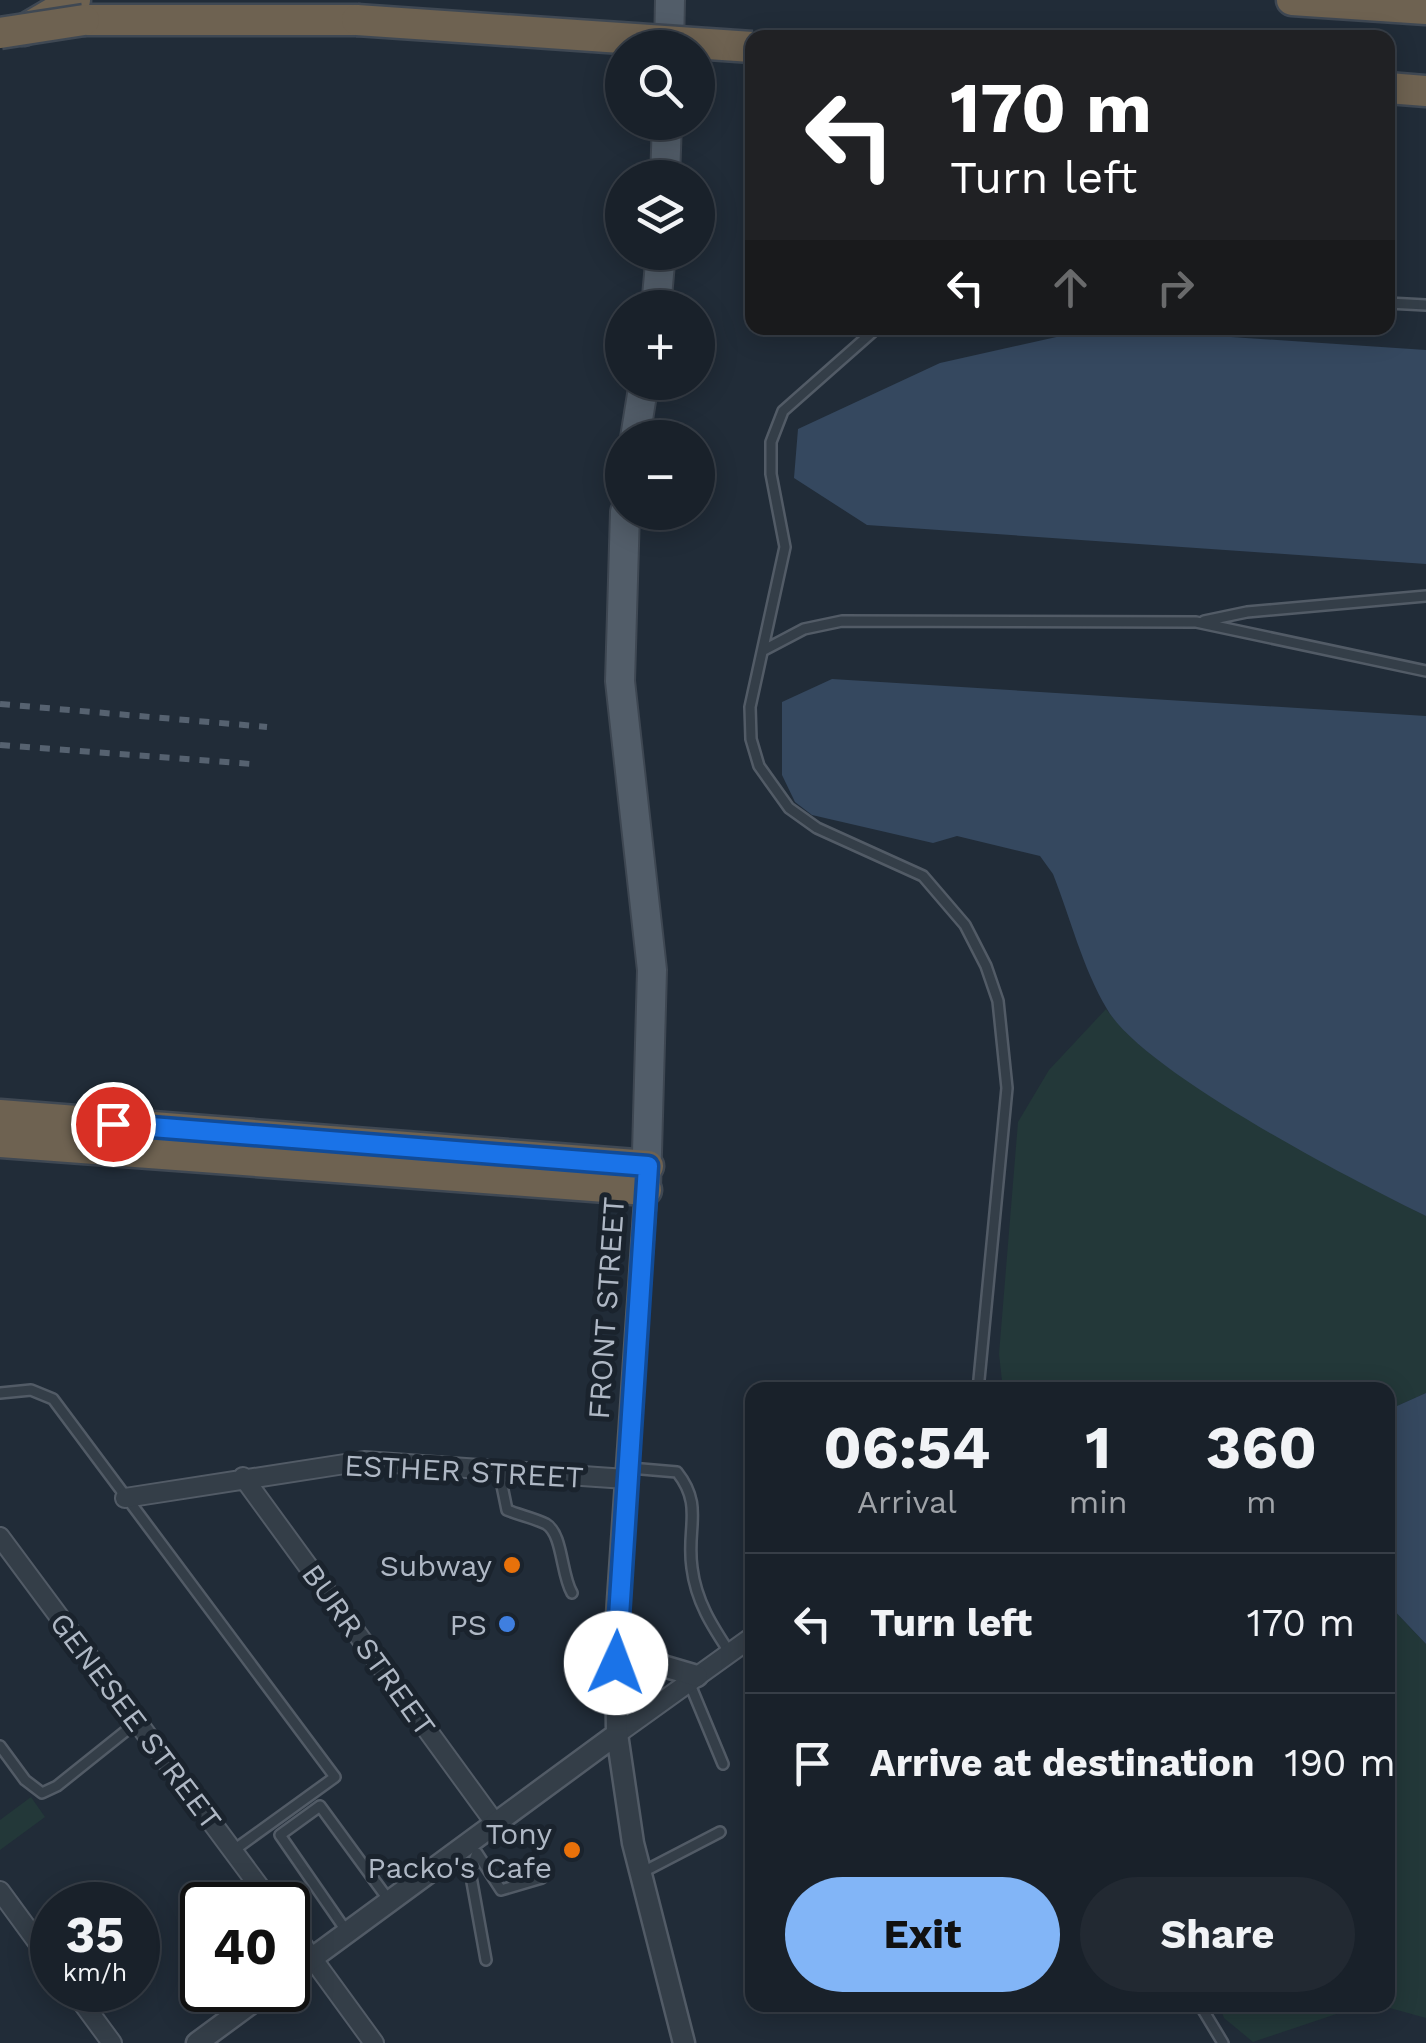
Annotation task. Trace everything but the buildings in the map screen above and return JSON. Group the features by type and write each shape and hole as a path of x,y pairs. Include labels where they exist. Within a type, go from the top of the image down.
{"highway":[{"path":"1292,0 1426,9"},
{"path":"0,23 79,10 356,20 745,47"},
{"path":"0,33 79,10"},
{"path":"0,44 79,10"},
{"path":"1395,89 1426,91"},
{"path":"0,1115 647,1178"},
{"path":"0,1142 647,1178"}],"main road":[{"path":"669,30 670,0"},
{"name":"FRONT STREET","path":"624,530 620,681 652,970 647,1178"}],"street":[{"name":"FRONT STREET","path":"647,1178 616,1630 617,1734 641,1874 684,2043"},
{"name":"ESTHER STREET","path":"126,1498 242,1476 364,1461 499,1471 627,1473"},
{"name":"BURR STREET","path":"242,1476 495,1822"},
{"name":"GENESEE STREET","path":"0,1537 256,1882"},
{"path":"616,1630 663,1666 693,1679"},
{"path":"312,1958 389,1901 474,1847 495,1822 745,1642"},
{"path":"0,1891 30,1932"},
{"path":"310,1955 374,2043"},
{"path":"89,2012 112,2043"},
{"path":"197,2043 239,2012"}],"lane":[{"path":"1395,303 1426,305"},
{"path":"869,335 783,411 771,442 771,474 784,547 750,707 751,739 772,788 789,808 817,828 923,876 965,926 998,1001 1006,1088 979,1382"},
{"path":"764,650 804,629 842,621 1196,622 1300,606 1426,596"},
{"path":"1196,622 1426,671"},
{"path":"0,1393 32,1390 52,1400 335,1777 233,1851"},
{"path":"499,1471 506,1510 550,1526 572,1592"},
{"path":"627,1473 677,1472 685,1482 696,1508 689,1532 700,1604 730,1654"},
{"path":"693,1679 723,1764"},
{"path":"0,1746 34,1789 50,1792 137,1722"},
{"path":"312,1794 389,1901"},
{"path":"280,1836 320,1806"},
{"path":"271,1823 347,1932"},
{"path":"641,1874 720,1832"},
{"path":"474,1847 501,1890 542,1878"},
{"path":"474,1847 470,1870 486,1960"},
{"path":"1204,2012 1223,2043"}],"green space":[{"path":"1106,1009 1137,1043 1192,1083 1426,1216 1426,1393 1395,1407 1395,1382 1002,1382 999,1354 1018,1122 1049,1070"},
{"path":"1395,1611 1426,1644 1426,2018 1395,2009"},
{"path":"31,1797 45,1817 0,1850 0,1820"},
{"path":"1222,2012 1342,2012 1253,2042"}],"water":[{"path":"1066,335 1202,335 1426,350 1426,564 867,525 794,478 798,429 940,363"},
{"path":"832,679 1426,716 1426,1216 1253,1123 1162,1063 1128,1035 1098,993 1053,874 1040,856 957,836 933,843 812,815 795,802 782,775 782,702"},
{"path":"1426,1393 1426,1644 1395,1611 1395,1407"}],"railway":[{"path":"0,704 267,727"},
{"path":"0,745 251,764"}],"place":[{"name":"Subway","path":"512,1565"},
{"name":"PS","path":"507,1624"},
{"name":"Tony Packo's Cafe","path":"572,1850"}],"route":[{"path":"113,1124 648,1166 616,1663"}]}
